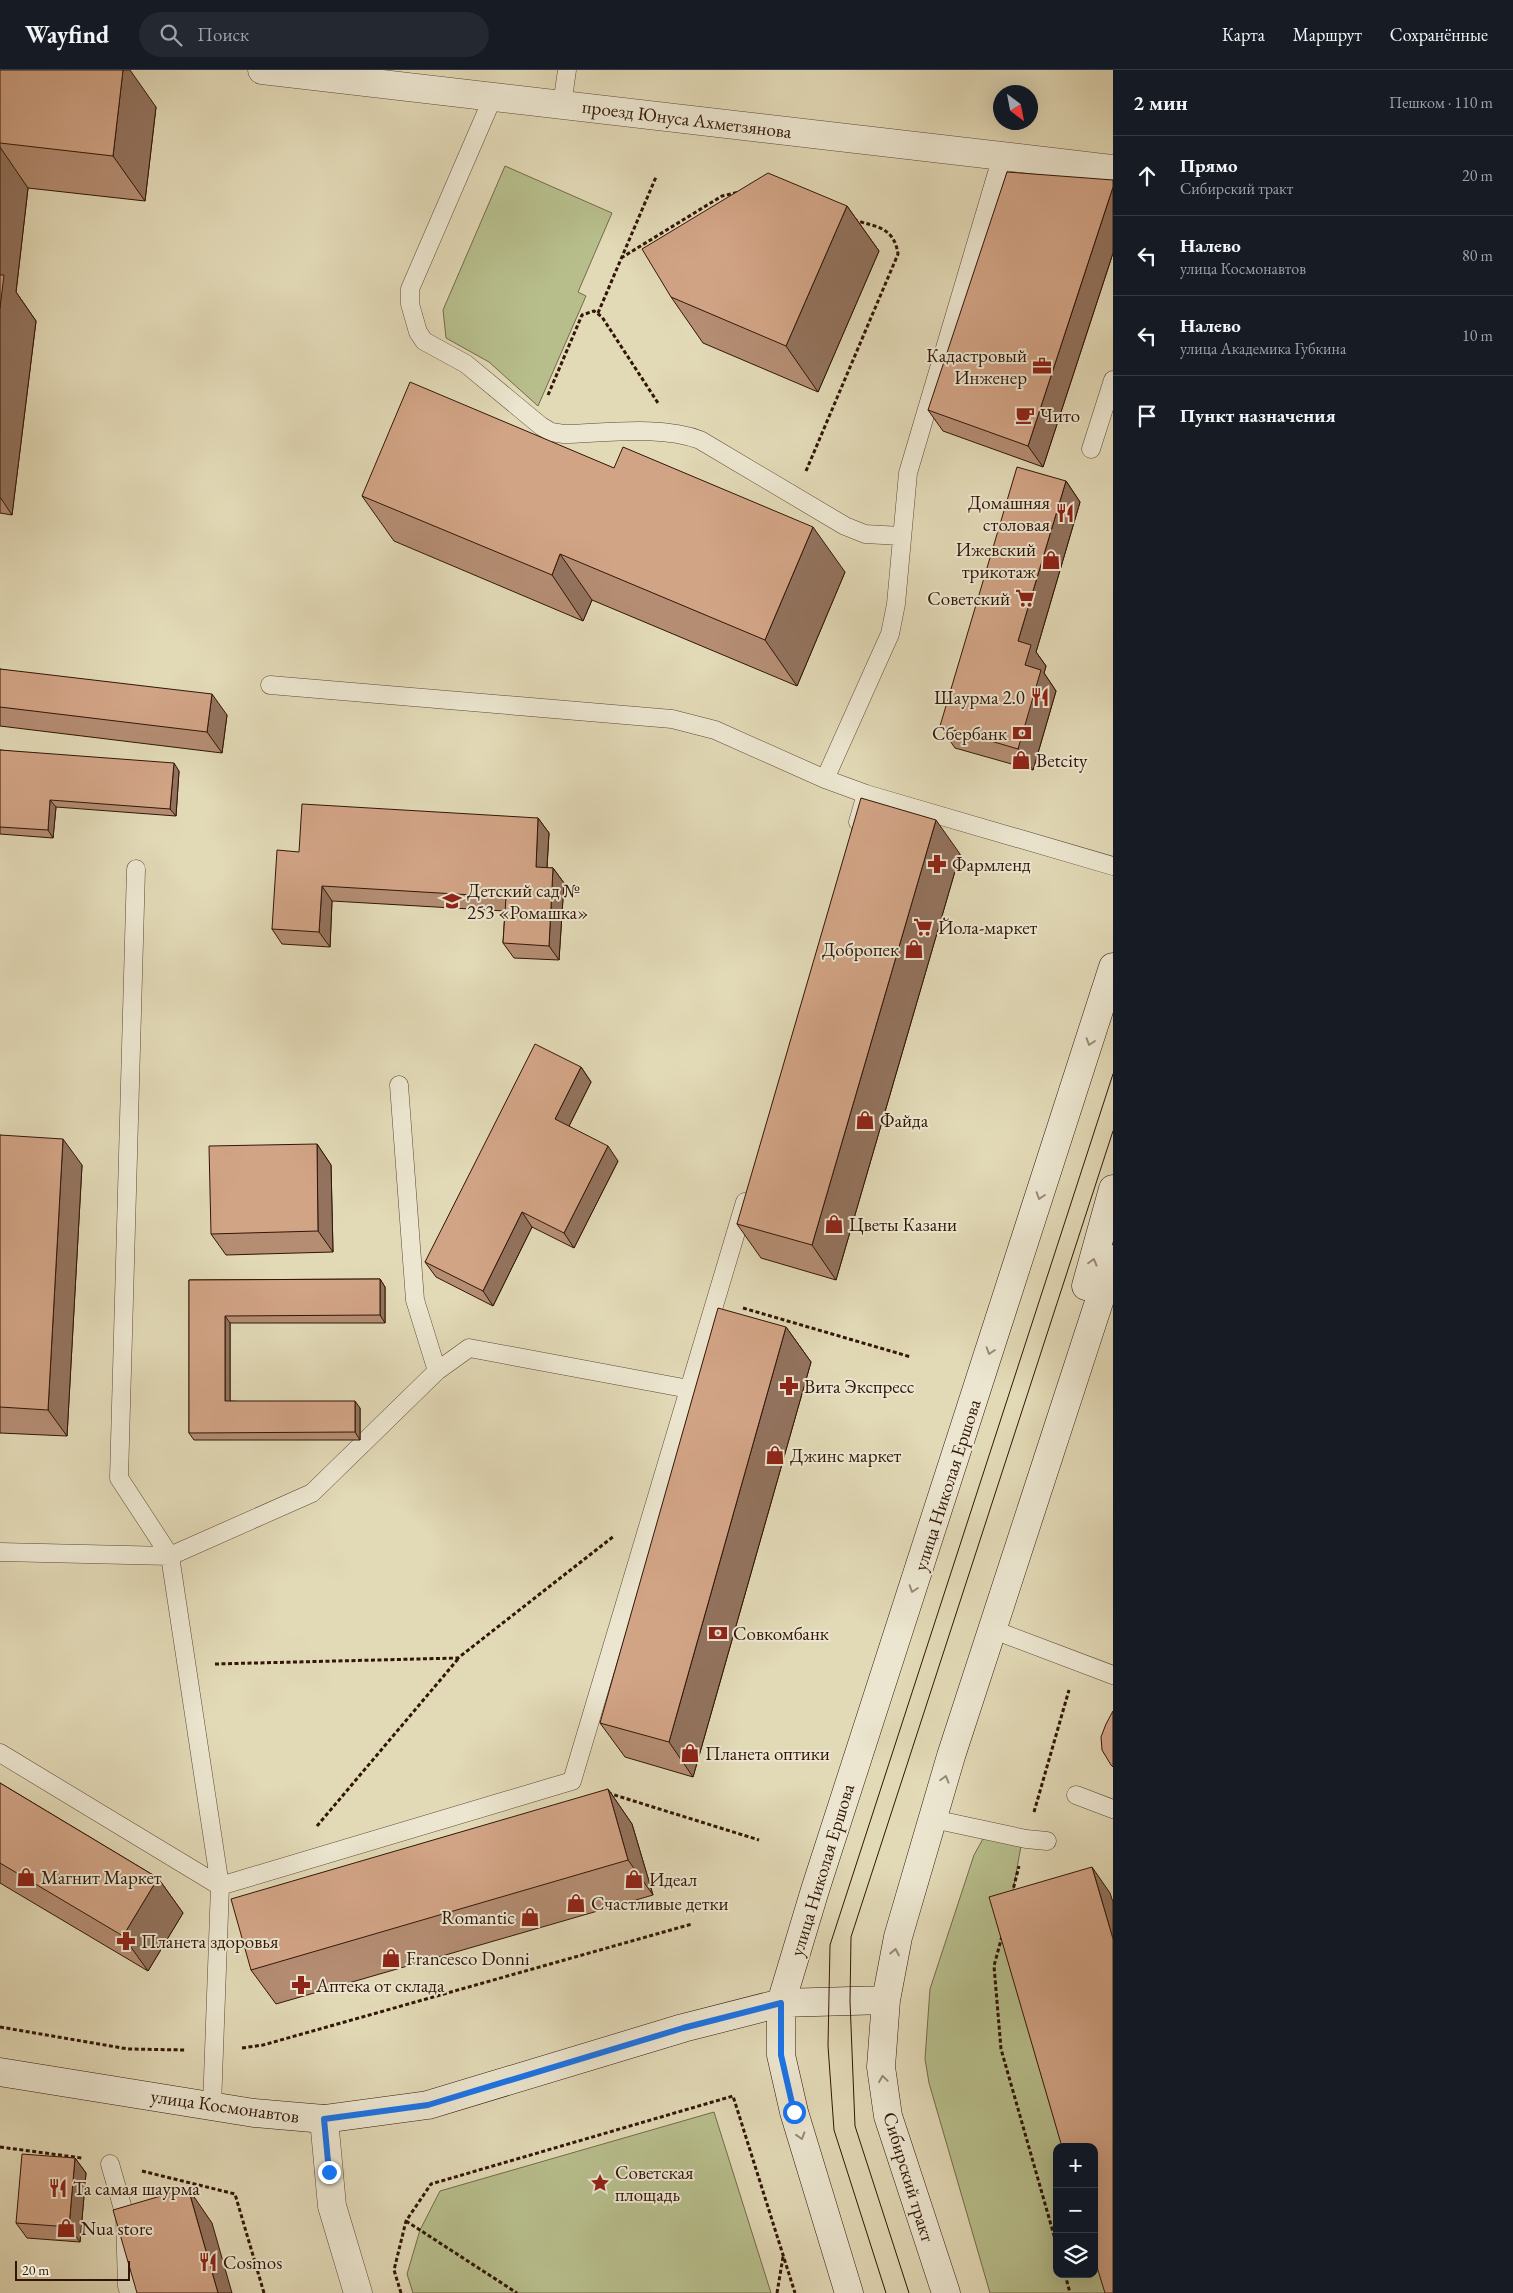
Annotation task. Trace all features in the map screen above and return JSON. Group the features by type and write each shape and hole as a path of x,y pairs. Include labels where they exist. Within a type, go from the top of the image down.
{"main road":[{"name":"проезд Юнуса Ахметзянова","path":"262,70 1113,169"},
{"name":"улица Николая Ершова","path":"781,2003 815,1890 1112,973"},
{"path":"991,1629 1113,1189"},
{"path":"886,2000 898,1938 991,1629 1113,1259"},
{"name":"улица Космонавтов","path":"0,2072 254,2114 324,2119 428,2105 683,2028 781,2003 886,2000"},
{"name":"Сибирский тракт","path":"886,2000 882,2067 888,2116 946,2293"},
{"path":"781,2003 781,2055 794,2112 850,2293"},
{"path":"324,2119 332,2206 358,2293"}],"lane":[{"path":"562,105 566,70"},
{"path":"493,97 411,283 409,299 418,332 424,341 466,364 536,422 557,434 678,433 700,440 845,526 858,532 901,536"},
{"path":"825,779 890,634 896,604 908,473 1002,156"},
{"path":"1091,449 1113,380"},
{"path":"270,685 672,719 715,730 825,779 866,794 1113,866"},
{"path":"852,842 866,794"},
{"path":"136,869 119,1478 170,1556 220,1886 212,2106"},
{"path":"399,1085 415,1300 437,1371"},
{"path":"0,1753 220,1886 572,1781 750,1186"},
{"path":"0,1552 170,1556 312,1493 437,1371 469,1348 689,1389"},
{"path":"991,1629 1113,1675"},
{"path":"1076,1795 1113,1809"},
{"path":"933,1819 1047,1842"},
{"path":"110,2164 126,2216 127,2286 129,2293"}],"path":[{"path":"598,313 656,177"},
{"path":"621,258 722,196 742,191"},
{"path":"795,497 898,254 894,240 882,228 845,217"},
{"path":"536,422 582,315 590,311 598,313 678,433"},
{"path":"716,1300 911,1357"},
{"path":"281,1867 458,1658 654,1505"},
{"path":"186,1664 458,1658"},
{"path":"1010,1903 1026,1839 1077,1661"},
{"path":"572,1781 759,1840"},
{"path":"0,2027 128,2049 213,2051 263,2045 692,1924"},
{"path":"1003,1930 994,1966 1001,2050 1053,2233"},
{"path":"401,2293 394,2270 406,2221 431,2184 733,2096 795,2293"},
{"path":"0,2147 110,2164 235,2194 264,2293"},
{"path":"406,2221 518,2293"},
{"path":"777,2293 783,2254"},
{"path":"1066,2278 1070,2293"}],"green space":[{"path":"505,166 612,213 578,292 586,296 538,406 489,362 446,338 443,310"},
{"path":"984,1837 1021,1846 1007,1924 1072,2143 1053,2143 1053,2278 1098,2278 1098,2235 1113,2293 990,2293 929,2083 925,2059 930,1989 974,1855"},
{"name":"Советская площадь","path":"714,2112 771,2293 413,2293 407,2274 420,2230 440,2191"}],"building":[{"path":"0,70 123,70 113,156 0,143"},
{"path":"1007,172 1113,180 1113,187 1028,446 928,410"},
{"path":"768,173 847,206 786,346 671,297 642,249"},
{"path":"0,275 4,275 0,308"},
{"path":"410,382 614,468 623,447 813,527 765,640 560,554 552,575 362,496"},
{"name":"Советский","path":"1017,467 1066,481 1018,641 1031,645 1025,665 1041,670 1018,749 940,726"},
{"path":"0,669 212,694 207,732 0,707"},
{"path":"0,750 174,763 170,809 50,800 48,830 0,827"},
{"path":"861,798 936,820 812,1245 737,1224"},
{"path":"302,804 538,818 536,867 553,868 549,946 503,943 506,897 322,886 319,932 272,929 277,850 299,852"},
{"path":"535,1044 581,1067 555,1119 608,1146 564,1233 522,1212 483,1291 425,1262"},
{"path":"0,1135 63,1139 48,1410 0,1407"},
{"path":"317,1144 318,1231 211,1234 209,1146"},
{"path":"380,1279 380,1315 225,1316 225,1401 355,1401 355,1432 189,1433 189,1280"},
{"path":"718,1308 786,1327 669,1742 600,1723"},
{"path":"1113,1711 1113,1767 1102,1750 1101,1737"},
{"path":"0,1783 158,1878 123,1936 0,1863"},
{"path":"608,1789 628,1860 251,1970 231,1899"},
{"path":"1092,1867 1113,1939 1113,2293 1105,2293 1098,2270 1098,2143 1061,2143 989,1897"},
{"path":"22,2154 75,2158 69,2227 16,2223"},
{"path":"188,2188 218,2293 137,2293 113,2210"}],"tram line":[{"path":"886,2293 834,2130 828,2046 830,1945 1113,1074"},
{"path":"909,2293 855,2126 850,2001 851,1937 1113,1131"}],"place":[{"name":"Кадастровый Инженер","path":"1042,366"},
{"name":"Чито","path":"1025,415"},
{"name":"Домашняя столовая","path":"1065,513"},
{"name":"Ижевский трикотаж","path":"1051,560"},
{"name":"Советский","path":"1025,598"},
{"name":"Шаурма 2.0","path":"1040,697"},
{"name":"Сбербанк","path":"1022,733"},
{"name":"Betcity","path":"1021,760"},
{"name":"Фармленд","path":"937,864"},
{"name":"Детский сад № 253 «Ромашка»","path":"452,901"},
{"name":"Йола-маркет","path":"923,927"},
{"name":"Добропек","path":"914,949"},
{"name":"Файда","path":"865,1120"},
{"name":"Цветы Казани","path":"834,1224"},
{"name":"Вита Экспресс","path":"789,1386"},
{"name":"Джинс маркет","path":"775,1455"},
{"name":"Совкомбанк","path":"718,1633"},
{"name":"Планета оптики","path":"690,1753"},
{"name":"Магнит Маркет","path":"26,1877"},
{"name":"Идеал","path":"634,1879"},
{"name":"Счастливые детки","path":"576,1903"},
{"name":"Romantic","path":"530,1917"},
{"name":"Планета здоровья","path":"126,1941"},
{"name":"Francesco Donni","path":"391,1958"},
{"name":"Аптека от склада","path":"301,1985"},
{"name":"Советская площадь","path":"600,2183"},
{"name":"Та самая шаурма","path":"58,2188"},
{"name":"Nua store","path":"66,2228"},
{"name":"Cosmos","path":"208,2262"}],"route":[{"path":"329,2172 324,2119 428,2105 683,2028 781,2003 781,2055 794,2112"}]}
